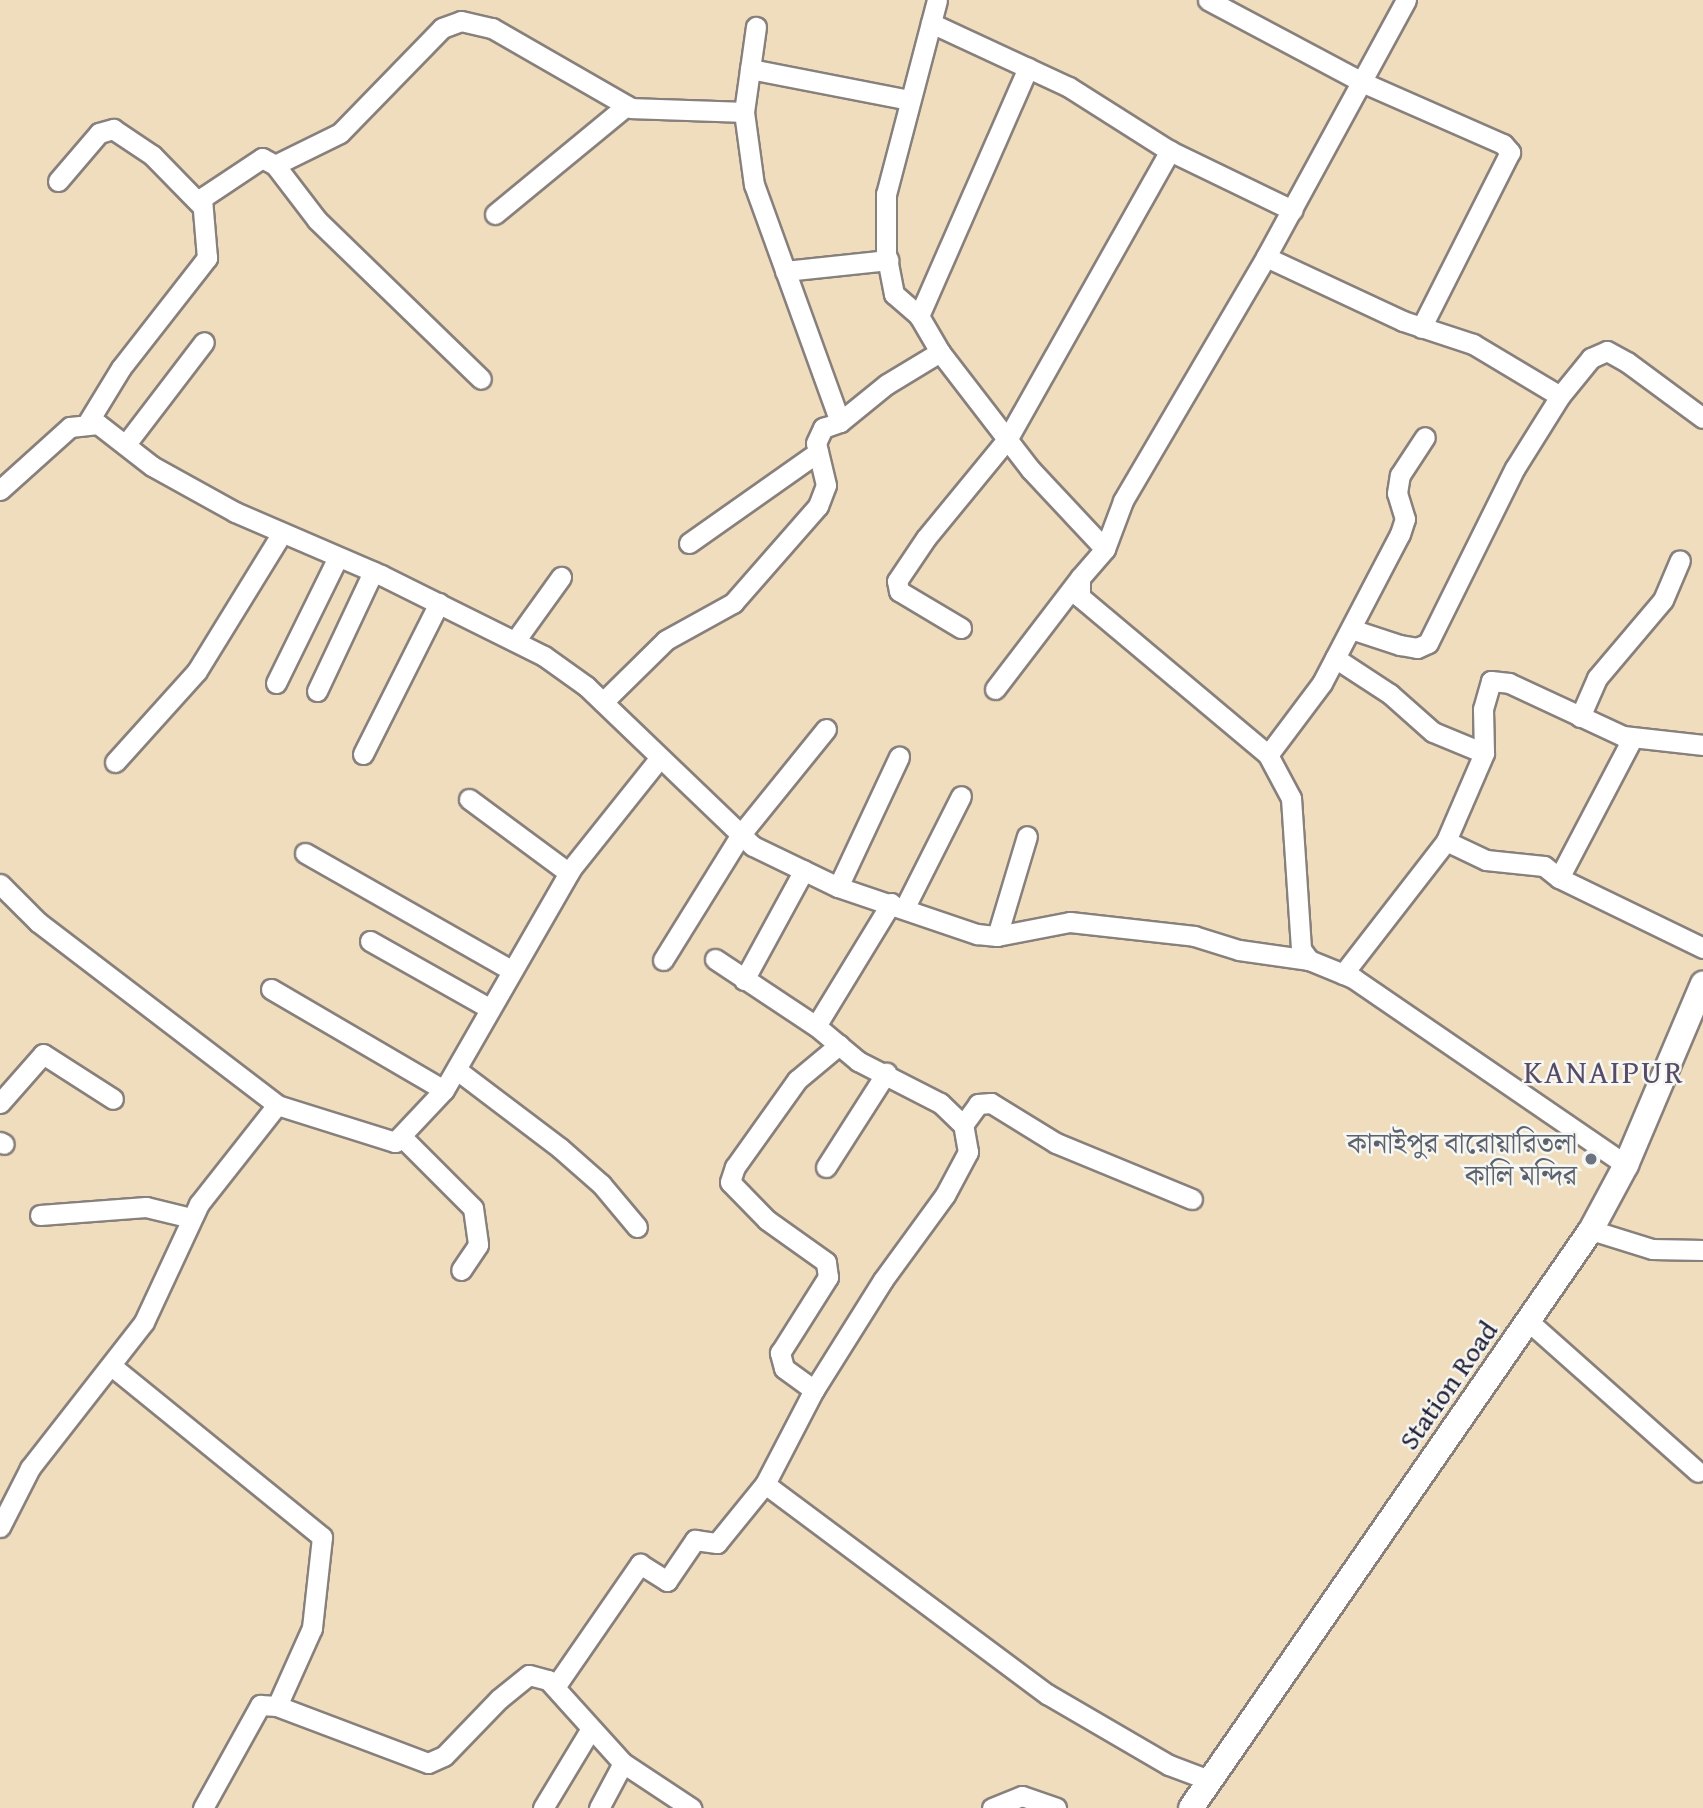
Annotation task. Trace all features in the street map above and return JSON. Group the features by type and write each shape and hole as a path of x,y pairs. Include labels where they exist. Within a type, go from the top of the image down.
{"main road":[{"name":"Station Road","path":"1199,1795 1591,1230 1626,1165 1703,984"}],"street":[{"path":"937,0 886,194 888,260 894,294 919,316 940,352 1008,438 1105,549"},
{"path":"1208,0 1364,83 1503,144 1510,152 1421,328"},
{"path":"995,689 1105,549 1123,501 1292,211 1364,83 1406,0"},
{"path":"275,165 340,133 452,22 492,27 626,106 640,110 744,112"},
{"path":"930,23 1069,87 1170,151 1292,211"},
{"path":"756,27 744,112 754,185 840,422"},
{"path":"919,316 1028,68"},
{"path":"750,69 909,100"},
{"path":"495,214 626,106"},
{"path":"58,181 99,133 113,129 152,155 200,204 207,227 207,258 121,369 88,422"},
{"path":"961,628 896,585 926,538 1008,438 1170,151"},
{"path":"200,204 250,162 262,158 275,165 317,220 481,379"},
{"path":"1266,257 1421,328 1473,344 1560,396"},
{"path":"785,271 888,260"},
{"path":"126,444 205,342"},
{"path":"603,702 666,640 733,603 818,506 826,485 816,443 823,428 840,422 887,384 940,352"},
{"path":"1351,629 1400,645 1417,648 1428,643 1515,468 1560,396 1591,358 1607,352 1703,418"},
{"path":"0,490 70,427 88,422 104,427 186,486 282,533 439,603 515,641 574,676 603,702 658,760 753,846 838,887 898,905 964,931 997,936 1070,922 1194,936 1239,950 1309,960 1343,974 1626,1165"},
{"path":"1268,755 1305,709 1351,629 1400,534 1405,519 1397,493 1400,475 1425,437"},
{"path":"689,543 818,452"},
{"path":"115,762 197,671 282,533"},
{"path":"276,683 338,557"},
{"path":"1580,717 1597,678 1651,618 1681,561"},
{"path":"317,691 373,572"},
{"path":"515,641 561,577"},
{"path":"1080,578 1080,597 1268,755 1291,798 1301,949 1309,960"},
{"path":"363,754 439,603"},
{"path":"1335,658 1390,694 1433,732 1484,753"},
{"path":"1343,974 1446,841 1484,753 1483,709 1491,681 1509,683 1632,739 1703,745"},
{"path":"663,960 741,834 826,729"},
{"path":"1559,878 1632,739"},
{"path":"838,887 899,757"},
{"path":"0,884 38,922 276,1105 382,1141 402,1137 444,1090 569,873 616,807 658,760"},
{"path":"817,1026 898,905 961,796"},
{"path":"469,799 569,873"},
{"path":"997,936 1027,836"},
{"path":"1446,841 1486,860 1544,866 1559,878 1703,948"},
{"path":"305,853 511,970"},
{"path":"744,980 804,870"},
{"path":"370,941 489,1008"},
{"path":"555,1687 640,1564 667,1581 695,1540 717,1543 765,1484 814,1390 964,1163 968,1152 963,1125 940,1104 886,1073 858,1061 817,1026 715,959"},
{"path":"271,989 444,1090"},
{"path":"814,1390 784,1368 780,1353 828,1277 826,1262 767,1220 730,1182 735,1167 797,1080 839,1045"},
{"path":"0,1102 43,1054 113,1099"},
{"path":"457,1070 517,1120 560,1148 601,1184 637,1227"},
{"path":"826,1167 886,1073"},
{"path":"963,1125 978,1104 991,1103 1056,1143 1192,1199"},
{"path":"0,1527 30,1468 113,1367 158,1298 191,1218 210,1187 276,1105"},
{"path":"402,1137 473,1208 478,1245 461,1270"},
{"path":"40,1215 146,1207 191,1218"},
{"path":"1591,1230 1652,1249 1703,1251"},
{"path":"1528,1321 1698,1472"},
{"path":"113,1367 322,1537 312,1628 277,1706"},
{"path":"765,1484 1047,1694 1169,1765 1199,1795"},
{"path":"203,1808 253,1713 267,1703 428,1763 444,1756 499,1699 529,1675 539,1675 555,1687 590,1730 623,1763 691,1808"},
{"path":"543,1808 590,1730"},
{"path":"599,1808 623,1763"},
{"path":"992,1808 1022,1796 1056,1808"}],"place":[{"name":"কানাইপুর বারোয়ারিতলা কালি মন্দির","path":"1591,1159"}],"district":[{"name":"KANAIPUR","path":"1604,1072"}]}
